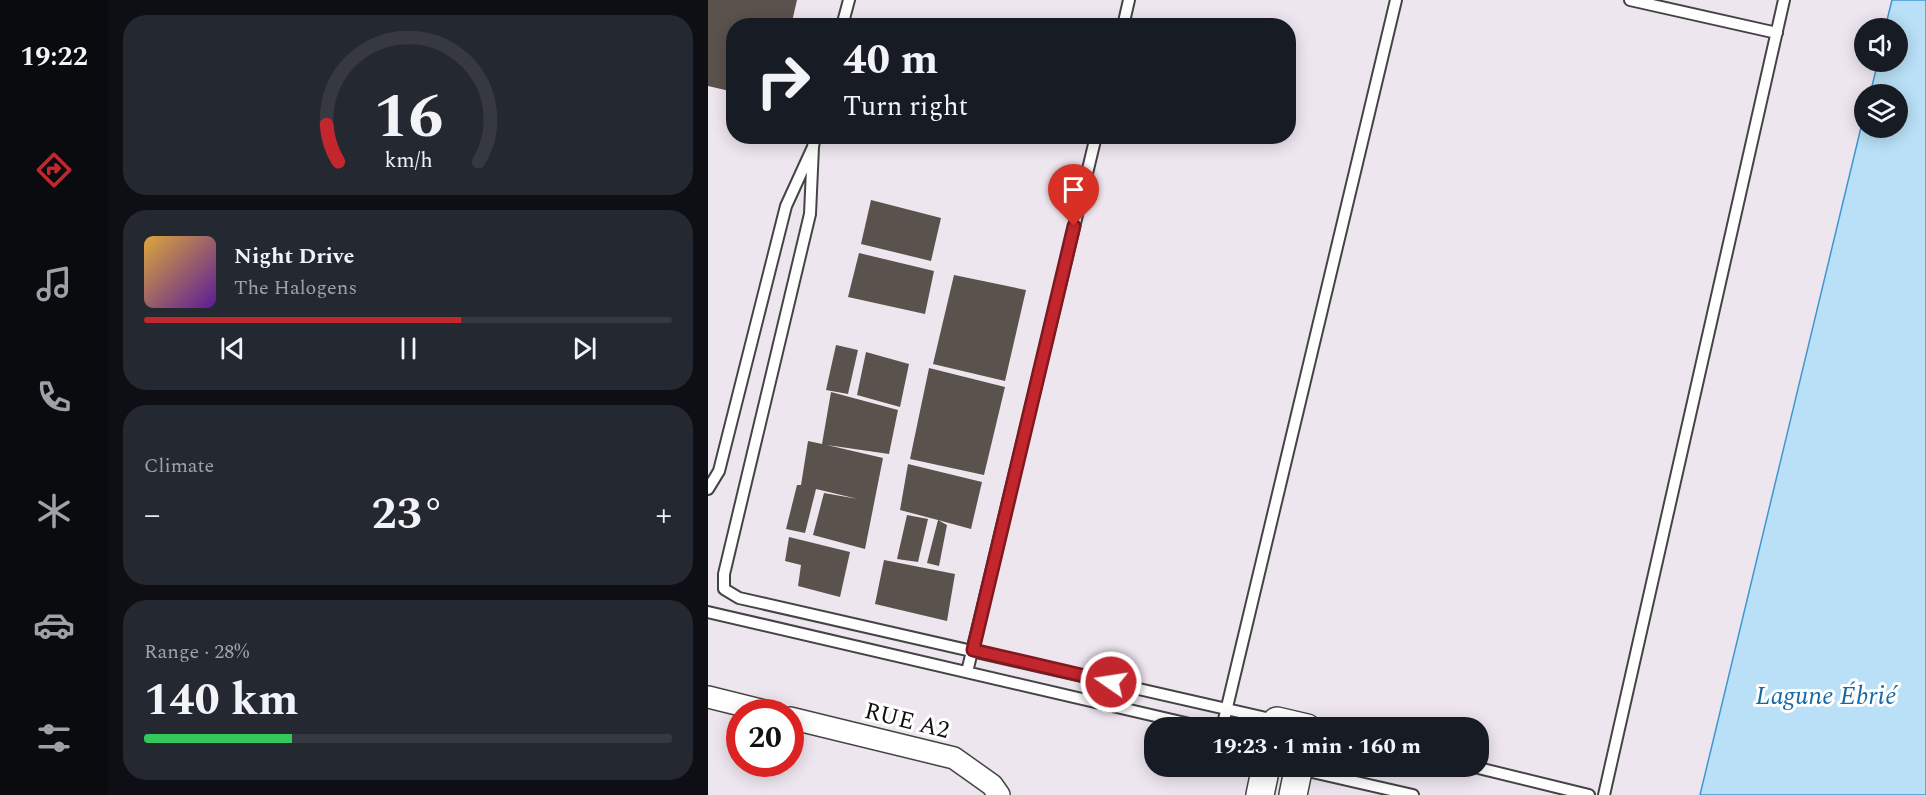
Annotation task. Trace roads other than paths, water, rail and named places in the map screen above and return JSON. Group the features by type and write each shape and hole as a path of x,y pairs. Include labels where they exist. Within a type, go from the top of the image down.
{"street":[{"path":"708,697 726,701"},
{"name":"RUE A2","path":"804,721 954,758 992,785 999,795"},
{"path":"1260,795 1264,777"}],"lane":[{"path":"845,18 849,0"},
{"path":"1124,18 1129,0"},
{"path":"1224,717 1396,0"},
{"path":"1630,0 1777,33"},
{"path":"1604,795 1784,0"},
{"path":"708,489 719,471 786,206 813,144"},
{"path":"814,144 810,214 724,574 724,589 739,598 973,650 1253,717"},
{"path":"967,672 1094,144"},
{"path":"708,612 1160,717"},
{"path":"1489,771 1589,795"},
{"path":"1311,777 1413,795"}],"water":[{"name":"Lagune Ébrié","path":"1892,0 1926,0 1926,795 1700,795 1858,138 1908,138 1908,84 1872,84 1876,72 1908,72 1908,18 1888,18"}]}
